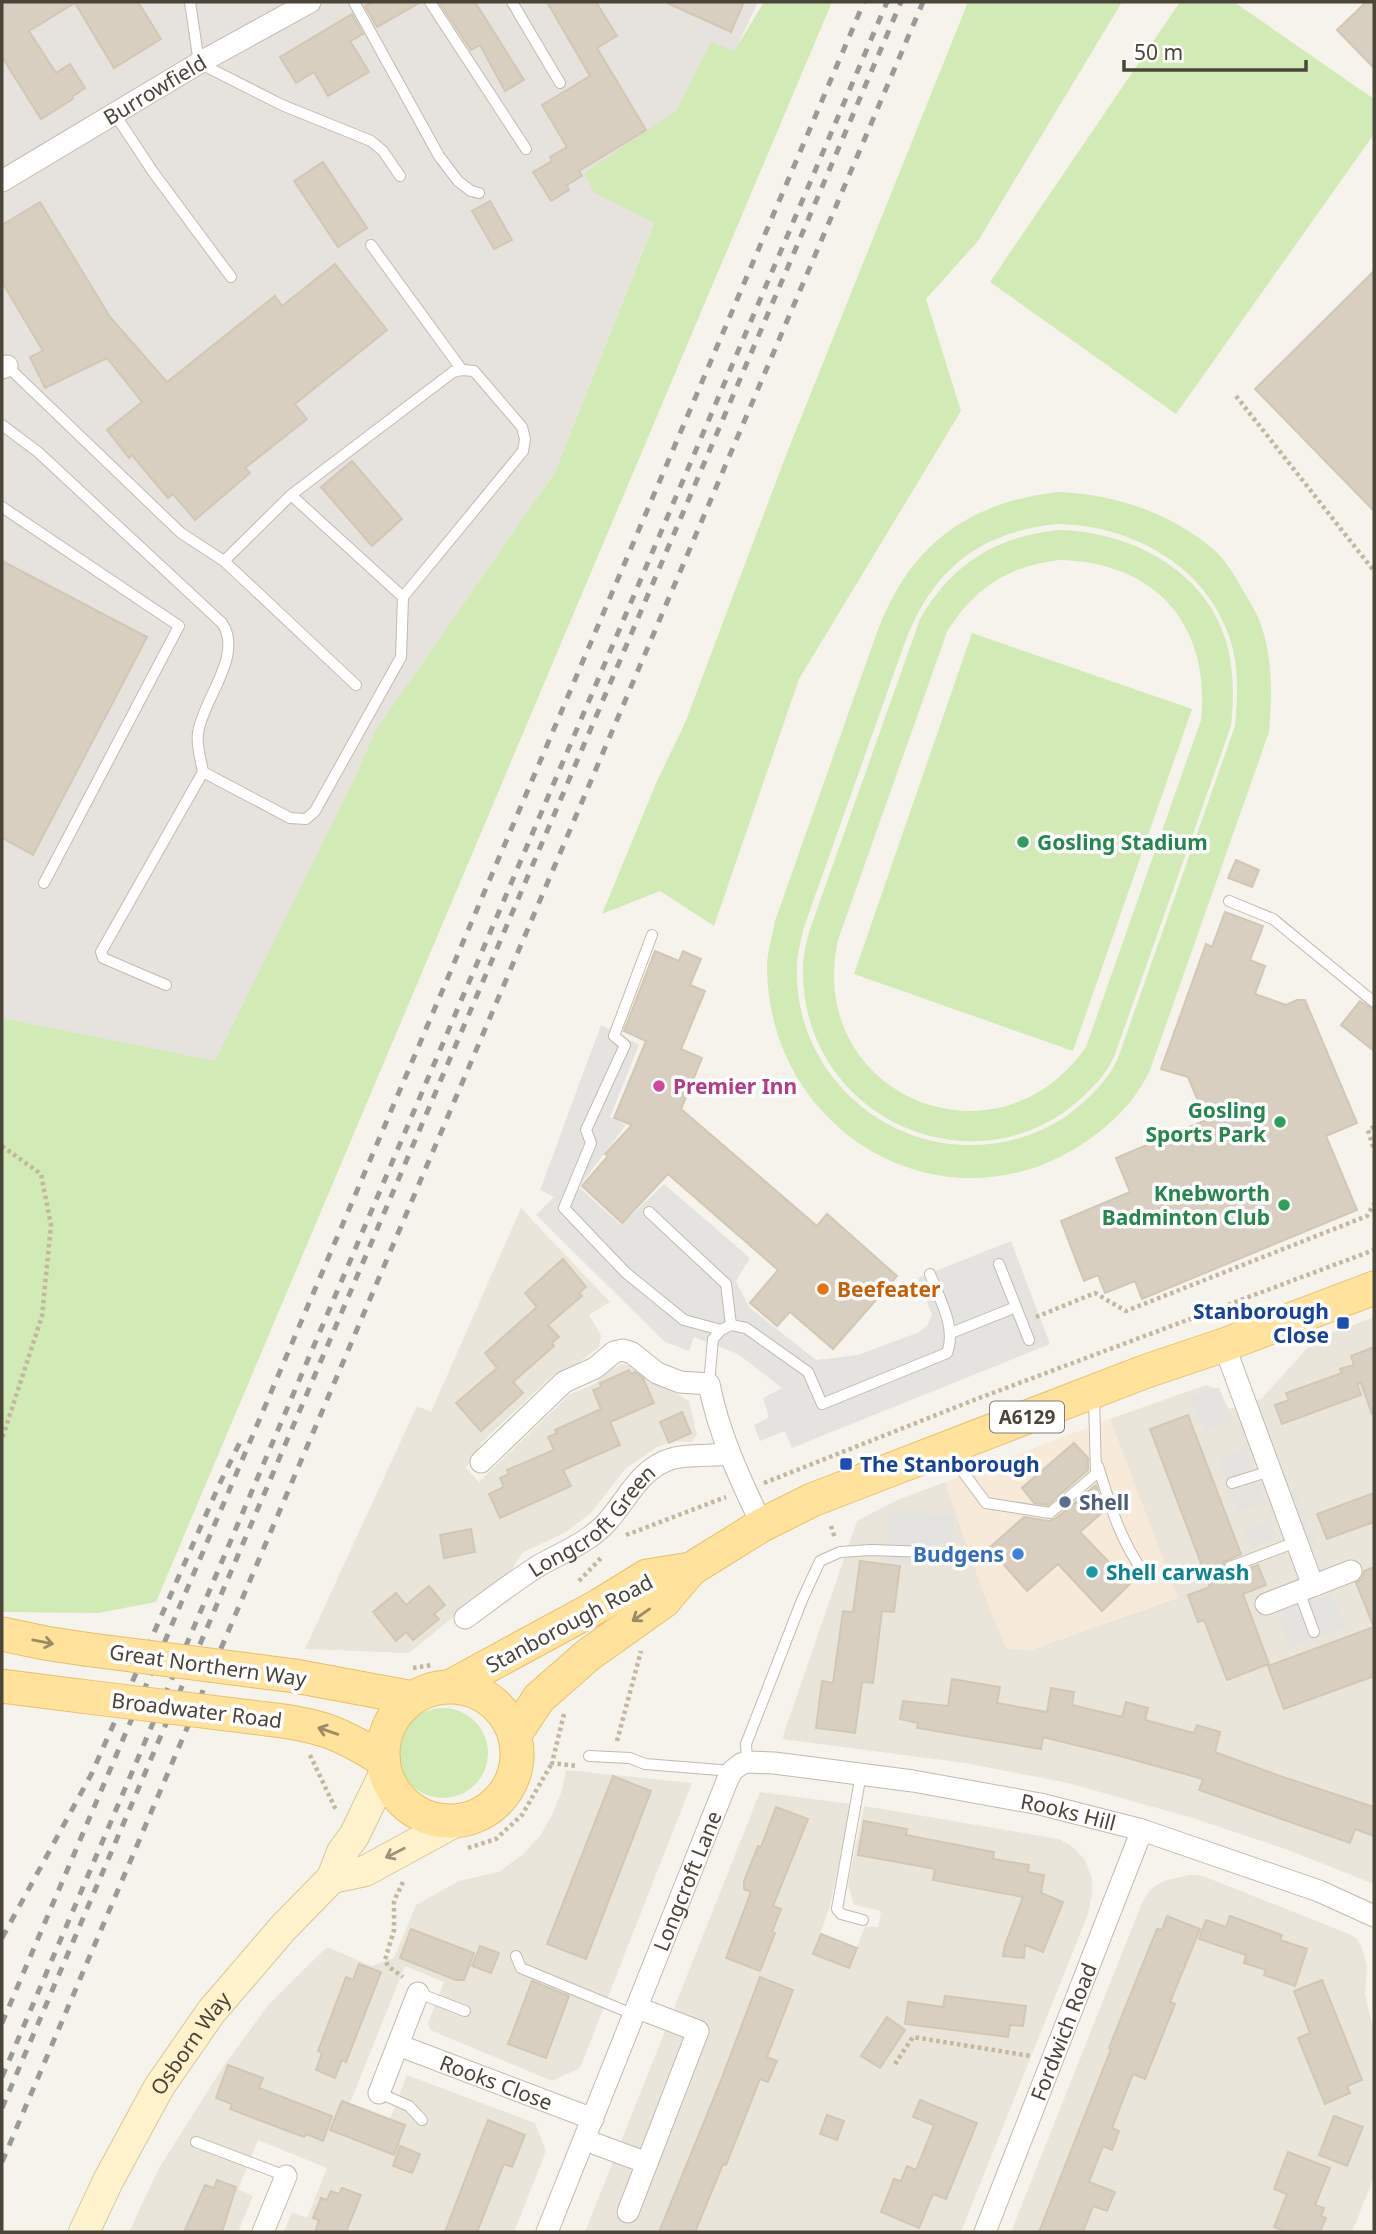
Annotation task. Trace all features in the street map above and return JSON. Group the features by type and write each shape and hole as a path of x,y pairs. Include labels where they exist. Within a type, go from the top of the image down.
{"main road":[{"name":"Stanborough Road","path":"515,1734 539,1698 588,1655 664,1601 691,1569 762,1525 812,1500 946,1448 1374,1288"},
{"name":"Stanborough Road","path":"443,1675 647,1576 691,1569"},
{"name":"Great Northern Way","path":"2,1634 84,1649 295,1675 411,1684"},
{"path":"443,1675 492,1702 506,1716 515,1734 518,1755 515,1775 506,1793 492,1808 475,1817 455,1822 432,1821 401,1800 384,1766 384,1742 411,1684 432,1690 443,1675"},
{"name":"Broadwater Road","path":"2,1686 322,1728 348,1738 384,1766"}],"street":[{"name":"Burrowfield","path":"2,181 199,63 310,2"},
{"path":"1224,1345 1296,1542 1306,1588"},
{"path":"481,1462 565,1382 595,1368 614,1352 623,1350 632,1353 657,1373 680,1382 709,1384 715,1418 762,1525"},
{"name":"Longcroft Green","path":"465,1618 540,1566 594,1534 641,1479 656,1466 671,1458 729,1454"},
{"path":"1266,1604 1351,1571"},
{"name":"Osborn Way","path":"84,2232 108,2181 159,2087 211,2012 283,1928 332,1878 342,1852 359,1827 384,1766"},
{"name":"Rooks Hill","path":"739,1767 861,1774 1040,1804 1142,1830 1319,1891 1374,1916"},
{"name":"Longcroft Lane","path":"547,2232 739,1767"},
{"path":"332,1878 365,1871 455,1822"},
{"name":"Fordwich Road","path":"985,2232 1142,1830"},
{"path":"379,2093 418,1993"},
{"path":"628,2212 698,2031 637,2012"},
{"name":"Rooks Close","path":"398,2045 593,2119"},
{"path":"585,2140 647,2163"},
{"path":"263,2232 286,2176"}],"lane":[{"path":"200,2 191,7 199,63 282,105 371,141 383,152 400,176"},
{"path":"354,2 439,156 458,181 471,191 479,193"},
{"path":"430,2 526,149"},
{"path":"512,2 559,83"},
{"path":"114,113 153,172 231,277"},
{"path":"371,245 462,370"},
{"path":"4,367 181,533 224,561 356,685"},
{"path":"203,772 290,818 306,819 315,811 401,657 403,597 523,450 525,439 522,427 474,371 453,372 291,495 224,561"},
{"path":"2,425 38,452 212,613 228,631 231,647 198,732 203,772 101,952 103,958 166,985"},
{"path":"291,495 403,597"},
{"path":"2,508 179,626 44,883"},
{"path":"1228,901 1273,919 1374,1002"},
{"path":"652,935 614,1036 625,1045 586,1130 591,1143 564,1208 625,1272 684,1320 746,1328 808,1372 822,1404 947,1353 951,1333 930,1274"},
{"path":"649,1212 726,1284 726,1327 713,1339 709,1384"},
{"path":"999,1264 1029,1340"},
{"path":"951,1333 1016,1307"},
{"path":"946,1448 986,1503 1051,1513 1096,1474 1094,1391"},
{"path":"1095,1457 1120,1533 1144,1573"},
{"path":"1232,1483 1270,1471"},
{"path":"1230,1567 1296,1542"},
{"path":"589,1756 630,1758 645,1764 739,1767 802,1600 820,1561 840,1552 927,1552"},
{"path":"1306,1588 1314,1632"},
{"path":"861,1774 837,1909 841,1914 863,1920"},
{"path":"516,1956 521,1968 637,2012"},
{"path":"418,1993 465,2011"},
{"path":"379,2093 409,2106 422,2120"},
{"path":"196,2142 286,2176"}],"path":[{"path":"1236,396 1374,571"},
{"path":"1374,1127 1368,1130 1374,1150"},
{"path":"2,1146 41,1174 51,1225 42,1316 2,1439"},
{"path":"1022,1322 1095,1293 1126,1311 1367,1216 1374,1203"},
{"path":"794,1472 974,1400 1374,1250"},
{"path":"619,1538 718,1500"},
{"path":"575,1585 610,1548"},
{"path":"565,1707 552,1763 609,1769 645,1640"},
{"path":"411,1684 443,1675"},
{"path":"307,1749 339,1815"},
{"path":"404,1880 394,1901 394,1930 386,1960 388,1966 401,1974 418,1993"},
{"path":"895,2064 912,2037 1052,2060"}],"shaded area":[{"path":"2,2 758,2 654,222 555,472 375,731 215,1062 2,1018"},
{"path":"601,1025 639,1045 610,1117 626,1125 579,1187 621,1225 664,1184 750,1258 736,1281 749,1307 816,1360 858,1355 917,1333 927,1326 932,1315 918,1278 1011,1241 1050,1344 792,1448 785,1431 760,1441 754,1425 769,1417 763,1398 782,1388 738,1354 694,1337 689,1351 665,1342 536,1215 554,1197 540,1190"},
{"path":"521,1208 610,1302 589,1315 601,1335 599,1347 578,1363 552,1376 482,1442 466,1468 479,1482 570,1394 594,1384 622,1364 635,1366 689,1401 697,1435 692,1442 673,1441 657,1447 625,1469 591,1513 566,1532 522,1553 512,1569 409,1653 305,1649 417,1406 431,1412"},
{"path":"1374,1317 1374,1884 1288,1850 1196,1819 1068,1783 965,1763 782,1739 857,1521 895,1501 945,1482 984,1594 1028,1651 1177,1598 1110,1419 1206,1385 1219,1390 1229,1409 1261,1399 1316,1339"},
{"path":"1219,1387 1232,1421 1204,1431 1191,1397"},
{"path":"1110,1419 1178,1597 1028,1651 1006,1648 945,1482"},
{"path":"1245,1448 1266,1502 1238,1512 1218,1458"},
{"path":"1295,1488 1315,1544 1308,1546 1287,1491"},
{"path":"889,1512 954,1515 952,1567 887,1563"},
{"path":"1269,1520 1276,1538 1252,1547 1245,1529"},
{"path":"1332,1593 1345,1627 1290,1648 1277,1613"},
{"path":"566,1770 692,1783 580,2068 552,2081 430,2030 428,2023 444,1982 405,1966 350,2103 390,2119 407,2075 535,2123 546,2151 514,2232 284,2232 292,2212 307,2218 327,2168 258,2140 238,2189 253,2196 238,2232 129,2232 159,2168 223,2067 269,2004 327,1947 372,1966 394,1958 416,1905 459,1881 499,1872 522,1855 540,1836 562,1790"},
{"path":"760,1792 851,1804 830,1906 813,1954 849,1968 865,1926 878,1927 881,1911 854,1905 848,1884 864,1806 1059,1839 1074,1848 1085,1860 1092,1878 1088,1914 961,2232 585,2232"},
{"path":"1189,1875 1203,1876 1349,1934 1357,1939 1362,1948 1367,1966 1365,1994 1374,2033 1374,2177 1352,2232 1011,2232 1142,1903 1149,1891 1157,1885"}],"green space":[{"path":"764,2 832,2 156,1602 98,1613 4,1612 2,1018 215,1061 375,731 555,472 654,223 594,192 584,173 676,111 711,42 734,51"},
{"path":"968,2 1122,2 978,241 926,299 961,411 799,679 714,926 660,891 602,914 657,781 685,723 788,450"},
{"path":"1180,2 1234,2 1374,99 1374,134 1176,414 990,282"},
{"path":"1058,492 1120,501 1178,524 1217,553 1230,568 1259,621 1268,651 1271,705 1269,732 1145,1081 1114,1119 1087,1141 1033,1168 978,1178 925,1172 875,1153 832,1121 798,1079 776,1027 767,968 775,921 889,604 923,554 944,535 968,519 1025,498","holes":["1057,524 1084,526 1137,541 1161,553 1183,569 1202,588 1229,636 1235,658 1235,726 1118,1058 1108,1075 1073,1111 1054,1124 1029,1135 1004,1142 977,1145 930,1140 898,1129 869,1112 844,1090 823,1064 808,1034 799,1001 797,962 803,930 904,645 928,596 943,576 981,546 1029,528"]},
{"path":"1058,530 1111,538 1160,559 1201,593 1216,616 1231,662 1231,726 1114,1057 1107,1070 1093,1087 1065,1112 1038,1127 995,1140 964,1141 931,1136 900,1125 872,1109 848,1088 829,1063 814,1034 806,1003 804,959 809,932 920,619 946,583 977,556 1014,539","holes":["1059,560 1093,564 1124,572 1149,586 1170,605 1186,628 1197,655 1202,686 1201,720 1086,1047 1048,1086 1004,1106 959,1110 916,1100 878,1076 850,1040 835,994 838,940 947,632 981,591 1009,574"]},
{"name":"Gosling Stadium","path":"972,633 1192,709 1073,1051 854,974"},
{"path":"443,1708 468,1716 480,1728 488,1753 480,1778 468,1790 443,1798 418,1790 406,1778 398,1753 406,1728 418,1716"}],"building":[{"path":"2,2 138,2 161,39 114,68 75,3 29,31 56,73 70,64 85,88 41,119 2,57"},
{"path":"373,2 421,2 377,27 365,6"},
{"path":"439,2 475,2 524,80 505,91 480,45 471,50"},
{"path":"547,2 596,2 617,36 597,48 646,130 579,171 582,176 567,185 569,190 551,201 533,172 552,161 550,157 567,147 542,105 590,76"},
{"path":"665,2 744,2 731,32"},
{"path":"1366,2 1374,2 1374,68 1337,30"},
{"path":"352,14 363,34 350,41 369,72 328,96 314,72 296,83 280,57"},
{"path":"323,162 367,228 338,247 294,181"},
{"path":"490,201 512,240 494,249 472,211"},
{"path":"40,202 110,317 167,382 275,296 282,306 335,264 387,330 295,404 307,419 245,468 250,473 195,520 173,494 168,498 132,455 129,458 107,430 142,402 107,358 45,388 30,357 43,351 2,282 2,225"},
{"path":"1374,271 1374,511 1255,389"},
{"path":"352,461 402,519 372,546 321,487"},
{"path":"2,561 147,637 33,855 2,838"},
{"path":"1236,860 1259,870 1252,887 1228,878"},
{"name":"Gosling Sports Park","path":"1225,912 1263,926 1250,960 1265,966 1255,994 1286,1005 1305,1000 1357,1123 1326,1136 1357,1210 1142,1299 1135,1281 1105,1293 1098,1275 1084,1281 1061,1221 1130,1192 1116,1158 1206,1120 1188,1077 1161,1069 1206,944 1212,947"},
{"name":"Premier Inn","path":"655,951 679,961 683,951 701,959 690,985 705,991 681,1049 702,1058 681,1109 817,1226 827,1214 897,1276 833,1349 790,1312 777,1326 750,1303 778,1270 668,1174 622,1223 582,1186 608,1156 605,1154 632,1125 614,1118 646,1041 624,1031"},
{"path":"1360,1001 1374,1010 1374,1051 1341,1025"},
{"path":"563,1259 586,1287 579,1293 582,1296 548,1325 559,1337 552,1343 554,1346 513,1382 523,1393 481,1431 456,1403 497,1368 485,1353 537,1307 525,1293"},
{"path":"1374,1347 1374,1413 1372,1414 1361,1383 1357,1384 1361,1395 1282,1424 1275,1405 1289,1400 1286,1393 1342,1373 1340,1369 1354,1365 1351,1356"},
{"path":"629,1370 631,1374 635,1372 643,1378 654,1403 610,1422 620,1445 563,1470 571,1486 500,1518 489,1494 504,1487 500,1478 509,1474 507,1470 554,1450 548,1437 557,1433 555,1430 601,1409 593,1390 601,1387 600,1383"},
{"path":"682,1412 691,1433 669,1443 660,1422"},
{"path":"1188,1415 1241,1554 1224,1562 1223,1570 1232,1575 1258,1565 1266,1585 1243,1594 1269,1664 1227,1680 1204,1620 1198,1622 1188,1595 1210,1587 1150,1429"},
{"path":"1074,1443 1088,1458 1088,1470 1048,1505 1034,1503 1022,1488"},
{"path":"1096,1485 1104,1511 1080,1532 1130,1584 1102,1611 1058,1564 1027,1591 989,1548 1024,1517 1049,1521 1055,1519"},
{"path":"1374,1493 1374,1522 1327,1539 1317,1514"},
{"path":"471,1529 475,1552 444,1558 440,1535"},
{"path":"860,1561 900,1566 894,1612 882,1611 873,1683 862,1682 855,1733 816,1728 822,1681 833,1683 843,1611 853,1612"},
{"path":"1374,1567 1374,1627 1356,1583 1362,1579 1364,1571"},
{"path":"429,1586 445,1605 434,1614 439,1619 413,1640 406,1632 396,1641 373,1612 396,1593 406,1605"},
{"path":"1374,1627 1374,1676 1284,1709 1268,1666"},
{"path":"952,1679 1000,1687 997,1703 1047,1712 1051,1688 1074,1692 1072,1705 1122,1717 1126,1702 1148,1708 1145,1720 1194,1733 1197,1725 1220,1732 1215,1752 1374,1807 1374,1836 1355,1829 1350,1843 1199,1790 1203,1779 1120,1756 1043,1737 1041,1749 917,1728 918,1723 900,1719 903,1701 948,1706"},
{"path":"613,1776 651,1791 586,1959 547,1944"},
{"path":"776,1807 808,1819 773,1906 781,1909 760,1971 726,1958 751,1892 744,1889 744,1881 758,1846 761,1847"},
{"path":"864,1821 907,1829 906,1835 994,1852 993,1859 1029,1865 1028,1872 1044,1875 1041,1893 1063,1902 1043,1952 1025,1945 1024,1958 1003,1956 1023,1897 933,1880 935,1869 858,1855"},
{"path":"1167,1916 1200,1929 1170,2002 1175,2004 1145,2079 1133,2074 1112,2128 1119,2131 1112,2150 1103,2146 1089,2182 1115,2192 1107,2211 1093,2206 1083,2232 1039,2232 1129,1998 1157,1929 1162,1930"},
{"path":"1230,1916 1282,1935 1280,1940 1307,1949 1295,1986 1264,1975 1266,1970 1244,1963 1246,1955 1199,1939 1206,1920 1226,1927"},
{"path":"411,1929 474,1953 464,1980 456,1980 400,1958"},
{"path":"821,1934 857,1948 849,1968 813,1954"},
{"path":"480,1946 499,1953 491,1973 472,1966"},
{"path":"359,1964 381,1972 346,2062 342,2060 335,2078 316,2070 322,2053 318,2051 346,1977 353,1980"},
{"path":"760,1977 793,1990 767,2057 777,2061 768,2082 760,2079 726,2165 723,2164 695,2232 659,2232 720,2083"},
{"path":"1322,1980 1362,2080 1347,2086 1350,2093 1325,2104 1298,2038 1310,2033 1294,1991"},
{"path":"532,1981 569,1996 546,2058 508,2044"},
{"path":"945,1996 1026,2006 1023,2026 1010,2025 1008,2037 905,2024 908,2002 943,2007"},
{"path":"887,2017 905,2030 880,2068 861,2056"},
{"path":"228,2065 263,2078 259,2088 332,2116 323,2141 306,2134 304,2137 230,2109 232,2104 216,2098"},
{"path":"920,2100 977,2123 946,2199 933,2194 919,2228 881,2212 894,2179 901,2181 907,2166 916,2170 934,2125 913,2117"},
{"path":"342,2101 405,2125 394,2155 330,2130"},
{"path":"827,2115 844,2121 837,2140 820,2134"},
{"path":"1334,2116 1363,2127 1347,2166 1319,2155"},
{"path":"488,2120 525,2135 512,2167 504,2164 477,2232 445,2232"},
{"path":"400,2146 420,2154 412,2173 393,2166"},
{"path":"1288,2152 1330,2168 1315,2205 1324,2208 1321,2216 1326,2218 1320,2232 1287,2232 1274,2227 1287,2194 1274,2189"},
{"path":"217,2180 236,2187 222,2232 184,2232 205,2185 214,2188"},
{"path":"342,2188 361,2195 346,2232 315,2232 319,2220 313,2218 321,2198 327,2200 331,2191 339,2194"}],"railway":[{"path":"2,2023 864,2"},
{"path":"2,2077 887,2"},
{"path":"2,2108 901,2"},
{"path":"2,2162 923,2"},
{"path":"2,1938 92,1773 242,1438"}],"place":[{"name":"Gosling Stadium","path":"1023,842"},
{"name":"Premier Inn","path":"659,1086"},
{"name":"Gosling Sports Park","path":"1280,1122"},
{"name":"Knebworth Badminton Club","path":"1284,1205"},
{"name":"Beefeater","path":"823,1289"},
{"name":"Stanborough Close","path":"1343,1323"},
{"name":"The Stanborough","path":"846,1464"},
{"name":"Shell","path":"1065,1502"},
{"name":"Budgens","path":"1018,1554"},
{"name":"Shell carwash","path":"1092,1572"}]}
